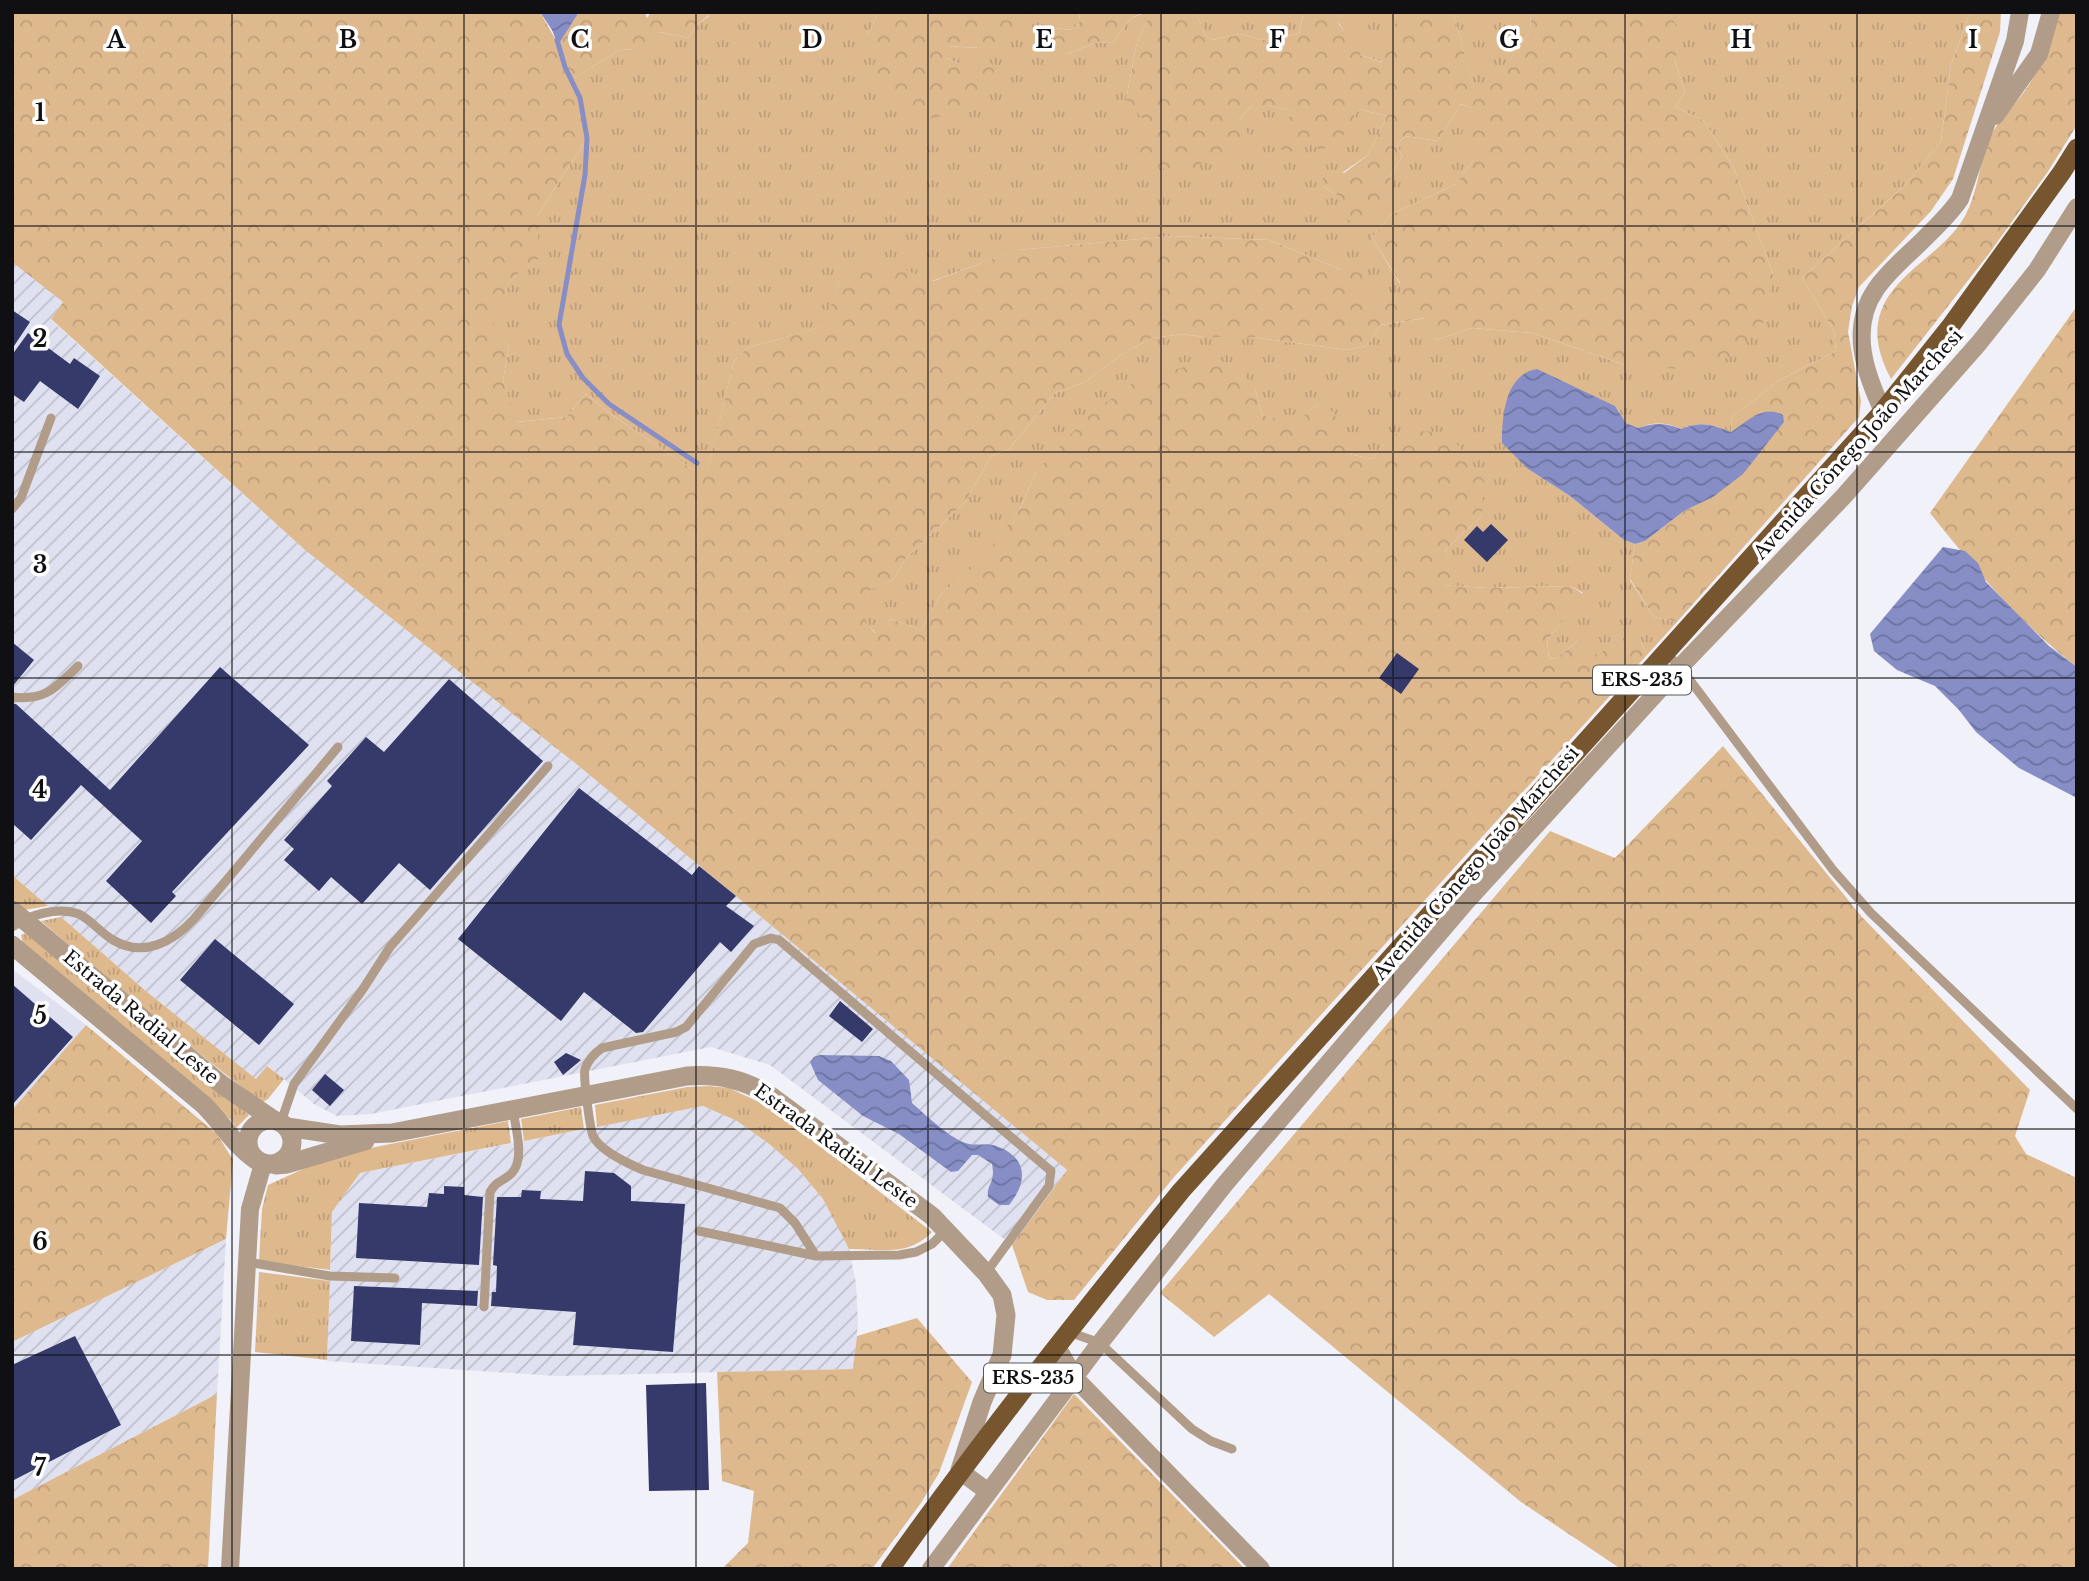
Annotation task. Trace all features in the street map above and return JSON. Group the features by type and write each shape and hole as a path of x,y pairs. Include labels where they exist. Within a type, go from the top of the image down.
{"main road":[{"name":"ERS-235","path":"890,1569 960,1471 1181,1191 1673,660 1883,411 1950,327 2077,148"}],"street":[{"path":"1883,411 1870,383 1862,353 1862,331 1867,308 1875,290 1960,199 2015,41 2020,12"},
{"path":"1983,133 2039,54 2051,12"},
{"name":"Avenida Cônego João Marchesi","path":"931,1569 1100,1343 1226,1184 1673,660 1844,496 1979,343 2037,270 2077,207"},
{"name":"Estrada Radial Leste","path":"16,919 221,1084 280,1123 340,1135 392,1133 687,1076 711,1074 752,1084 932,1216 986,1273 1002,1295 1006,1315 1002,1355 982,1402 960,1471"},
{"name":"Estrada Radial Leste","path":"12,946 204,1105 239,1147 263,1163"},
{"path":"263,1163 284,1160 292,1148 293,1140 280,1123 259,1122 249,1133 248,1148 263,1163 287,1164 392,1133"},
{"path":"230,1569 251,1200 263,1163"},
{"path":"1062,1339 1075,1378 1261,1569"},
{"path":"960,1471 987,1491"}],"lane":[{"path":"12,509 21,498 51,418"},
{"path":"1673,660 1833,870 1871,914 2077,1109"},
{"path":"12,697 39,697 50,693 78,666"},
{"path":"16,919 52,911 69,912 80,915 115,941 133,947 164,943 180,934 194,919 338,747"},
{"path":"280,1123 294,1084 390,947 548,766"},
{"path":"816,1256 795,1223 780,1208 624,1162 593,1137 584,1072 596,1053 602,1048 676,1032 686,1027 754,944 771,938 779,940 1051,1171 1049,1186 986,1273"},
{"path":"484,1307 490,1192 496,1183 510,1174 517,1165 519,1155 513,1109"},
{"path":"699,1231 816,1256 899,1255 916,1252 932,1244 945,1230"},
{"path":"247,1262 330,1276 395,1278"},
{"path":"1062,1339 1100,1343 1192,1429 1211,1441 1232,1449"}],"shaded area":[{"path":"12,262 63,302 51,320 305,550 575,763 1067,1170 1012,1245 770,1065 711,1047 371,1114 337,1116 314,1104 268,1066 256,1080 147,992 12,875"},
{"path":"12,969 86,1025 12,1110"},
{"path":"703,1106 737,1121 768,1143 800,1171 823,1199 848,1244 856,1283 858,1322 854,1369 556,1376 327,1361 332,1212 360,1173"},
{"path":"226,1239 217,1394 12,1500 12,1342"}],"green space":[{"path":"12,12 540,12 558,44 579,12 645,12 647,18 651,12 707,12 709,15 688,38 660,32 649,47 621,49 571,80 580,98 587,138 538,215 538,259 511,279 493,325 509,347 503,380 517,422 566,417 586,394 612,415 692,469 707,472 734,361 747,348 824,326 839,282 857,266 888,263 933,281 1017,250 1173,236 1270,240 1342,270 1360,264 1367,276 1362,295 1400,296 1400,283 1372,237 1392,214 1456,184 1474,159 1461,135 1473,108 1461,104 1438,141 1405,136 1397,144 1402,157 1390,176 1392,194 1389,201 1356,227 1339,211 1340,197 1323,186 1323,176 1329,169 1344,173 1368,155 1387,116 1358,109 1343,136 1321,151 1310,142 1293,152 1278,149 1282,126 1294,112 1269,105 1252,105 1238,121 1253,140 1224,165 1204,161 1190,176 1149,165 1137,152 1144,120 1126,100 1136,46 1147,21 1147,12 1196,12 1204,33 1212,40 1240,34 1262,40 1299,34 1303,16 1300,12 1344,12 1338,23 1344,31 1360,31 1360,55 1382,62 1384,35 1408,12 1453,12 1474,88 1486,93 1530,31 1531,12 1668,12 1680,31 1675,61 1685,92 1675,107 1703,120 1733,166 1773,274 1763,323 1735,356 1680,369 1625,365 1533,333 1472,328 1437,340 1425,318 1381,325 1366,346 1348,350 1251,337 1203,337 1183,334 1152,338 1122,354 1085,382 1055,393 1009,449 991,456 965,502 906,558 893,580 868,591 865,622 875,633 891,619 921,630 941,594 980,561 1020,509 1036,472 1088,416 1134,382 1210,359 1235,364 1255,388 1262,415 1294,424 1318,404 1329,407 1350,438 1349,454 1372,459 1384,444 1401,431 1448,432 1484,481 1482,516 1445,550 1455,574 1444,585 1487,588 1571,586 1583,594 1547,641 1549,659 1557,658 1580,639 1590,641 1597,655 1627,636 1640,639 1647,655 1174,1177 1074,1300 1047,1300 1028,1292 1012,1245 1067,1170 575,763 305,550 51,319 63,302 12,262"},
{"path":"707,12 879,12 868,34 962,65 946,58 946,46 980,48 1030,15 1030,12 1080,12 1079,23 1071,30 1055,28 1067,54 1095,43 1113,42 1131,18 1147,12 1147,21 1136,46 1126,100 1238,121 1252,105 1269,105 1295,112 1358,109 1387,116 1368,155 1323,186 1340,197 1390,176 1402,157 1397,144 1405,136 1438,141 1461,104 1473,108 1474,159 1456,184 1392,214 1372,237 1400,284 1400,296 1362,296 1342,270 1270,240 1173,236 1018,250 932,281 888,264 839,282 825,326 747,348 734,361 707,473 692,469 612,415 586,394 566,417 516,422 503,380 509,347 492,325 511,279 537,259 538,215 587,138 580,98 571,80 621,49 634,50 660,32 688,38 698,24 709,16"},
{"path":"879,12 1030,12 1030,15 1009,41 980,48 946,46 946,58 962,65 982,56 993,65 995,81 962,114 920,119 881,90 873,66 880,53 868,34"},
{"path":"1080,12 1145,12 1131,18 1113,42 1095,43 1067,54 1052,42 1055,28 1071,30 1079,23"},
{"path":"1196,12 1300,12 1303,15 1299,34 1262,40 1240,34 1212,40 1204,33"},
{"path":"1344,12 1408,12 1383,62 1360,55 1338,22"},
{"path":"1453,12 1531,12 1530,31 1486,94 1474,89"},
{"path":"1668,12 1970,12 1951,65 1941,141 1905,185 1802,278 1834,331 1836,351 1781,379 1732,417 1731,432 1706,424 1681,429 1665,424 1638,428 1626,423 1615,406 1528,469 1570,496 1624,540 1635,544 1630,580 1654,617 1677,622 1647,655 1640,639 1597,655 1580,639 1557,658 1549,659 1547,641 1583,593 1571,586 1487,588 1443,585 1454,574 1445,550 1482,516 1384,444 1372,459 1349,454 1318,404 1294,425 1262,415 1255,388 1036,472 1020,509 980,562 941,594 921,630 891,619 876,633 864,622 868,590 893,580 906,558 965,502 991,456 1009,449 1055,393 1085,382 1122,354 1152,338 1183,334 1203,337 1251,337 1348,350 1366,346 1381,325 1426,318 1437,340 1472,328 1533,333 1625,365 1773,274 1733,166 1703,120 1675,107 1685,92 1675,61 1679,31"},
{"path":"1970,12 2001,12 2000,32 1953,179 1931,211 1859,287 1852,306 1848,332 1861,401 1859,417 1677,622 1654,617 1630,579 1635,544 1645,541 1684,511 1713,497 1762,412 1731,432 1732,417 1781,379 1836,351 1834,331 1802,278 1905,185 1941,141 1951,65"},
{"path":"2056,12 2077,12 2077,125 2047,173 1988,255 1891,379 1880,351 1877,332 1885,302 1903,279 1947,239 1965,216 1989,139 2035,75"},
{"path":"2077,306 2077,667 2017,614 1930,513"},
{"path":"1723,746 1862,917 2030,1090 2015,1136 2026,1154 2077,1178 2077,1569 1621,1569 1521,1502 1269,1294 1214,1337 1160,1293 1550,831 1615,858"},
{"path":"12,875 48,906 24,910 12,901"},
{"path":"61,917 147,992 256,1079 267,1066 284,1079 268,1099 263,1102 258,1100 136,1003 41,921"},
{"path":"28,932 249,1115 236,1128 232,1121 23,944 21,935"},
{"path":"86,1025 217,1134 233,1160 226,1239 12,1342 12,1110"},
{"path":"687,1087 729,1088 768,1106 932,1232 923,1240 904,1248 849,1249 823,1199 798,1169 737,1121 703,1106 597,1127 595,1105"},
{"path":"581,1107 584,1129 524,1141 521,1119"},
{"path":"508,1121 511,1143 360,1173 332,1212 330,1270 259,1261 262,1209 268,1185 314,1164 360,1150"},
{"path":"259,1272 330,1281 327,1360 255,1352"},
{"path":"917,1318 972,1382 939,1473 921,1503 872,1569 722,1569 748,1543 754,1491 722,1481 717,1372 853,1369 857,1336"},
{"path":"217,1394 208,1569 12,1569 12,1500"},
{"path":"1074,1394 1245,1569 947,1569"}],"water":[{"path":"540,12 579,12 558,45"},
{"path":"1537,369 1615,406 1626,423 1638,428 1659,424 1681,429 1706,424 1731,432 1756,415 1769,411 1783,415 1784,422 1743,474 1713,497 1684,511 1645,541 1635,544 1624,540 1570,496 1528,469 1502,443 1505,409 1512,387 1526,373"},
{"path":"1943,547 1965,551 1978,563 1986,582 2049,646 2077,667 2077,798 2019,768 1976,732 1935,686 1897,670 1874,651 1870,634"},
{"path":"820,1055 879,1056 891,1061 909,1080 912,1103 954,1138 972,1144 993,1145 1007,1151 1019,1163 1022,1171 1019,1188 1009,1205 999,1205 988,1197 993,1176 992,1164 978,1155 972,1155 958,1171 951,1172 899,1134 863,1116 818,1080 810,1062"}],"building":[{"path":"12,310 30,322 12,349"},
{"path":"28,333 70,364 74,358 100,376 78,409 40,381 24,402 12,394 12,355"},
{"path":"1491,524 1508,540 1487,562 1464,540 1477,526 1483,532"},
{"path":"12,642 34,660 12,687"},
{"path":"1397,653 1419,669 1401,694 1379,678"},
{"path":"220,667 309,745 172,892 176,896 151,923 106,881 142,841 81,785 31,840 12,823 12,704 16,704 110,790"},
{"path":"449,679 543,761 430,890 399,863 362,904 331,877 319,891 284,860 294,849 284,840 332,786 327,781 366,737 384,752"},
{"path":"579,788 692,875 699,866 736,896 726,906 754,926 731,952 720,942 643,1032 636,1033 584,992 561,1021 458,939"},
{"path":"215,939 294,1004 259,1045 180,980"},
{"path":"12,984 73,1037 12,1105"},
{"path":"840,1001 873,1029 862,1042 829,1016"},
{"path":"566,1053 581,1060 563,1075 554,1062"},
{"path":"325,1074 344,1090 330,1106 312,1090"},
{"path":"585,1171 614,1173 631,1186 631,1201 685,1204 673,1352 573,1345 576,1312 491,1306 492,1292 496,1292 497,1266 493,1265 497,1197 521,1197 522,1190 541,1191 540,1199 583,1201"},
{"path":"444,1186 464,1187 464,1195 483,1197 479,1265 356,1258 359,1203 427,1207 429,1193 444,1194"},
{"path":"354,1286 478,1291 477,1306 422,1303 420,1345 351,1341"},
{"path":"75,1336 121,1425 12,1481 12,1365"},
{"path":"706,1383 709,1490 649,1491 646,1385"}],"waterway":[{"path":"557,40 565,67 580,98 587,138 585,175 559,325 567,354 583,378 609,404 697,463"}]}
